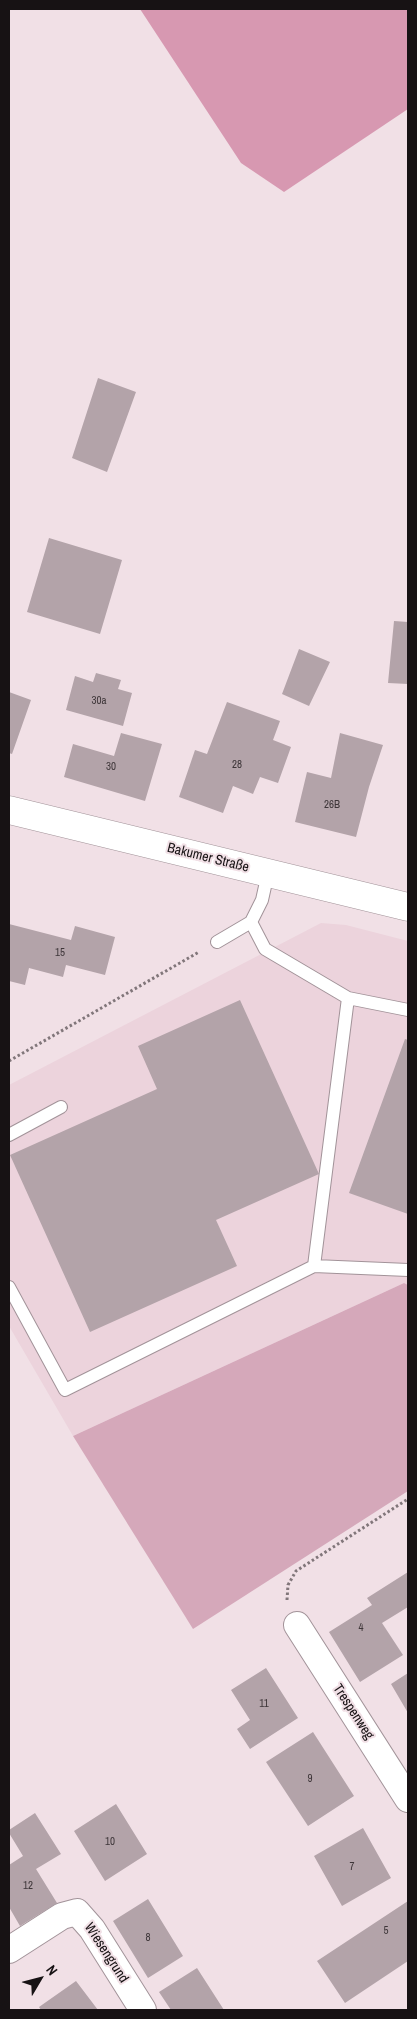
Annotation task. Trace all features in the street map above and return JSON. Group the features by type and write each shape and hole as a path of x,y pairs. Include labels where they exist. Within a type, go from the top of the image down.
{"street":[{"name":"Bakumer Straße","path":"9,810 408,907"},
{"name":"Trespenweg","path":"297,1625 407,1792"},
{"name":"Wiesengrund","path":"9,1950 62,1916 77,1912 92,1929 143,2010"}],"lane":[{"path":"217,942 251,922 262,900 268,873"},
{"path":"251,922 265,949 348,998 408,1010"},
{"path":"314,1266 348,998"},
{"path":"9,1135 61,1107"},
{"path":"9,1287 65,1390 314,1266 408,1270"}],"path":[{"path":"9,1061 217,942"},
{"path":"297,1625 287,1607 288,1585 296,1571 408,1499"}],"shaded area":[{"path":"140,9 408,9 408,109 284,192 241,163"},
{"path":"321,923 346,925 408,941 408,1285 404,1283 73,1436 9,1326 9,1085"},
{"path":"404,1283 408,1285 408,1491 193,1629 73,1436"}],"building":[{"path":"98,378 136,392 107,472 72,458"},
{"path":"49,538 122,560 100,634 27,612"},
{"path":"394,621 408,622 408,684 388,683"},
{"path":"299,649 330,662 309,706 282,694"},
{"path":"96,673 121,680 118,689 132,693 123,726 66,710 75,676 93,682"},
{"path":"9,692 31,700 12,754 9,753"},
{"path":"227,702 280,721 273,740 291,747 278,783 260,777 253,794 233,786 223,813 179,797 195,750 207,754"},
{"path":"121,733 162,744 145,801 64,777 73,744 114,756"},
{"path":"340,733 383,745 369,787 356,837 295,822 307,772 331,778"},
{"path":"9,924 71,940 75,926 115,937 105,975 66,965 63,977 29,968 25,985 9,981"},
{"path":"240,1000 319,1174 216,1220 237,1266 90,1332 10,1155 157,1089 138,1046"},
{"path":"405,1039 408,1040 408,1214 349,1193"},
{"path":"408,1572 408,1607 382,1623 403,1655 360,1682 329,1632 372,1605 367,1598"},
{"path":"266,1668 298,1718 250,1749 237,1729 250,1720 231,1690"},
{"path":"408,1673 408,1713 391,1684"},
{"path":"313,1732 354,1796 308,1826 266,1762"},
{"path":"116,1804 147,1854 105,1881 74,1831"},
{"path":"35,1813 61,1854 36,1869 57,1903 20,1926 9,1907 9,1865 23,1856 9,1830"},
{"path":"363,1828 391,1878 342,1906 314,1856"},
{"path":"148,1899 183,1956 148,1978 113,1921"},
{"path":"408,1901 408,1961 345,2003 317,1961"},
{"path":"197,1968 224,2010 171,2010 159,1992"},
{"path":"76,1981 98,2010 41,2010 39,2007"}]}
